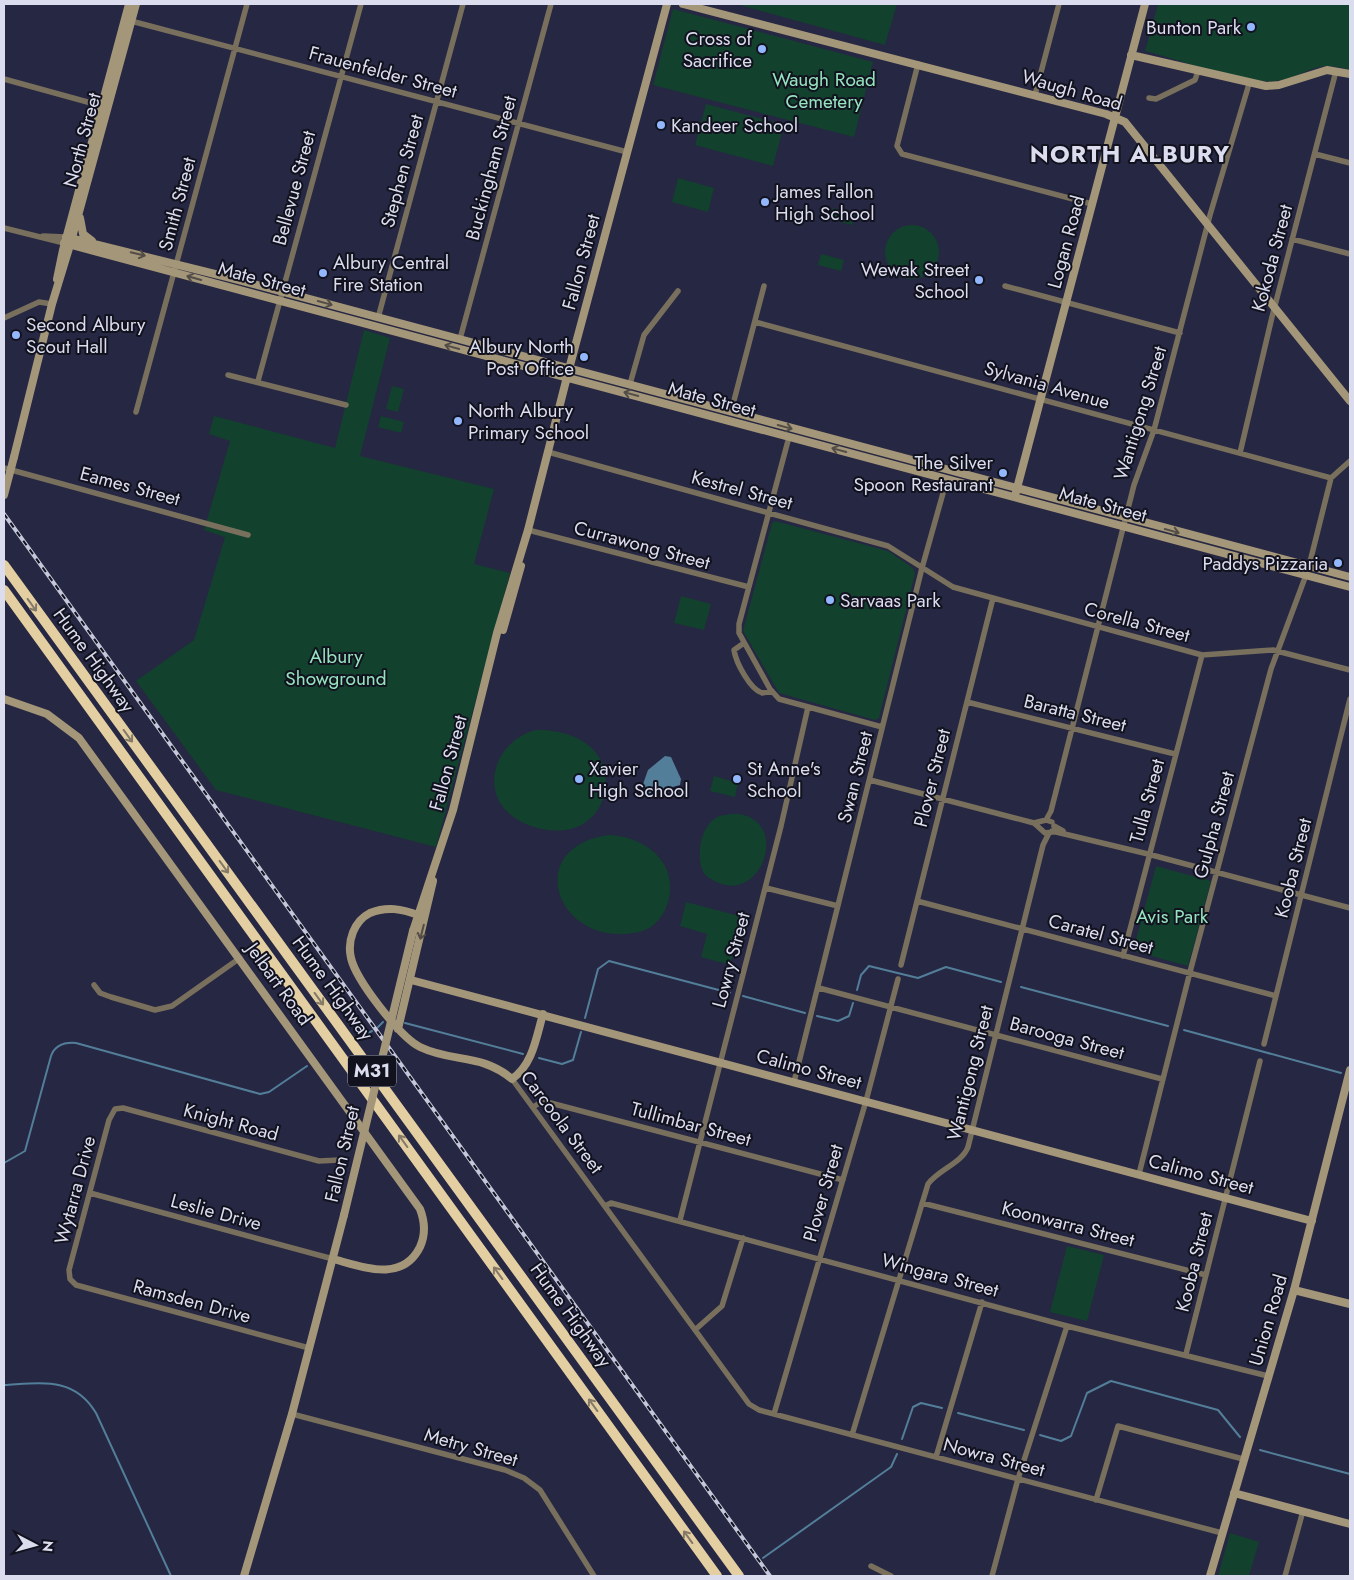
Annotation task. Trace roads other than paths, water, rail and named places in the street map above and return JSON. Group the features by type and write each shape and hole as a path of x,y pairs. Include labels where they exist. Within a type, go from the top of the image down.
{"highway":[{"name":"Hume Highway","path":"4,565 739,1576"},
{"name":"Hume Highway","path":"4,590 717,1576"}],"main road":[{"name":"North Street","path":"4,495 129,4"},
{"name":"North Street","path":"68,241 83,198 136,4"},
{"name":"Fallon Street","path":"244,1576 292,1414 333,1259 413,932 453,810 494,652 507,620 569,369 667,4"},
{"name":"Waugh Road","path":"683,4 722,12 1034,95 1115,118 1132,127 1350,401"},
{"name":"Waugh Road","path":"699,4 722,12"},
{"name":"Logan Road","path":"1016,493 1145,4"},
{"path":"1132,55 1250,84 1279,85 1318,71 1336,71 1350,74"},
{"path":"83,198 81,230 87,239 99,244"},
{"name":"Mate Street","path":"68,241 99,244 175,268"},
{"name":"Mate Street","path":"68,241 280,296 567,377 947,479 1125,518 1350,577"},
{"name":"Mate Street","path":"280,296 378,318 630,384 1016,493 1122,527 1350,587"},
{"name":"Jelbart Road","path":"4,699 47,714 80,738 240,958 410,1195 423,1216 424,1229 420,1245 412,1258 397,1268 380,1271 333,1259"},
{"path":"398,1029 432,892 435,867"},
{"name":"Carcoola Street","path":"418,915 396,909 375,911 359,922 350,942 350,957 354,967 398,1029 418,1046 431,1052 490,1064 512,1079"},
{"name":"Calimo Street","path":"410,980 720,1061 1312,1221"},
{"path":"512,1079 523,1069 532,1055 543,1014"},
{"name":"Union Road","path":"1210,1576 1294,1290 1350,1070"},
{"path":"1294,1290 1350,1304"},
{"path":"1234,1492 1350,1524"}],"street":[{"name":"Smith Street","path":"136,412 247,4"},
{"name":"Bellevue Street","path":"258,381 361,4"},
{"name":"Stephen Street","path":"378,318 462,4"},
{"name":"Buckingham Street","path":"460,339 551,4"},
{"path":"1034,95 1058,4"},
{"name":"Frauenfelder Street","path":"131,21 627,152"},
{"path":"918,64 897,146 898,151 907,156 1092,204"},
{"path":"1149,98 1156,99 1195,80 1198,71"},
{"name":"Kokoda Street","path":"1240,453 1292,239 1336,71"},
{"path":"4,78 102,106"},
{"name":"Wantigong Street","path":"852,1435 901,1280 928,1184 935,1174 966,1151 1122,527 1134,485 1154,430 1208,224 1250,84"},
{"path":"1315,154 1350,163"},
{"path":"4,228 68,241"},
{"path":"1292,239 1350,254"},
{"path":"731,412 764,286"},
{"path":"1005,286 1180,333"},
{"path":"630,384 644,335 678,291"},
{"path":"4,318 39,302 52,304"},
{"name":"Sylvania Avenue","path":"755,322 1331,478"},
{"path":"228,375 258,381 346,405"},
{"path":"789,437 739,630 744,643 772,691 779,699 882,727"},
{"name":"Kestrel Street","path":"548,452 888,546 922,568"},
{"path":"1309,566 1331,478 1350,461"},
{"name":"Eames Street","path":"4,468 248,535"},
{"name":"Swan Street","path":"794,1082 819,988 922,568 947,479"},
{"name":"Currawong Street","path":"528,530 749,588"},
{"name":"Corella Street","path":"922,568 953,587 1202,655 1277,650 1350,670"},
{"name":"Gulpha Street","path":"1139,1174 1216,873 1277,650 1306,575"},
{"name":"Plover Street","path":"900,965 993,598"},
{"path":"744,643 734,650 744,671 757,692 762,694 772,691"},
{"name":"Tulla Street","path":"1123,956 1148,854 1202,655"},
{"name":"Kooba Street","path":"1264,1044 1350,698"},
{"name":"Baratta Street","path":"967,702 1175,754"},
{"name":"Lowry Street","path":"680,1220 766,888 808,707"},
{"path":"102,726 113,716"},
{"path":"870,780 1350,908"},
{"path":"766,888 838,906"},
{"name":"Caratel Street","path":"917,901 1276,996"},
{"path":"94,985 100,993 112,998 155,1010 172,1006 240,958"},
{"name":"Plover Street","path":"774,1414 866,1101 898,978"},
{"name":"Barooga Street","path":"819,988 1162,1079"},
{"name":"Kooba Street","path":"1186,1354 1260,1061"},
{"name":"Carcoola Street","path":"512,1079 696,1329 739,1392 749,1404 759,1410"},
{"name":"Tullimbar Street","path":"532,1107 543,1101 843,1180"},
{"name":"Knight Road","path":"115,1110 123,1108 319,1161 340,1160"},
{"name":"Wytarra Drive","path":"70,1279 68,1270 109,1120 115,1110"},
{"name":"Leslie Drive","path":"90,1193 333,1259"},
{"name":"Wingara Street","path":"605,1206 611,1203 680,1220 1068,1326 1268,1376"},
{"name":"Koonwarra Street","path":"922,1203 1206,1275"},
{"path":"696,1329 722,1306 743,1238"},
{"name":"Ramsden Drive","path":"70,1279 76,1285 309,1348"},
{"path":"936,1457 982,1302"},
{"path":"992,1576 1018,1479 1068,1326"},
{"name":"Nowra Street","path":"759,1410 1222,1533"},
{"name":"Metry Street","path":"292,1414 505,1470 524,1478 540,1490 594,1576"},
{"path":"1096,1500 1118,1426 1243,1459"},
{"path":"1285,1576 1303,1511"},
{"path":"870,1566 891,1576"}],"water":[{"path":"665,756 671,757 681,779 680,785 648,794 642,787 648,770"}],"waterway":[{"path":"585,1018 598,969 609,961 730,993"},
{"path":"857,990 861,975 869,966 918,978 946,967 1001,982"},
{"path":"1021,987 1168,1026"},
{"path":"743,996 805,1013"},
{"path":"817,1016 838,1021 849,1016 853,1003"},
{"path":"377,1028 383,1022"},
{"path":"405,1023 523,1054"},
{"path":"1184,1030 1341,1073"},
{"path":"359,1038 372,1031"},
{"path":"539,1058 562,1064 573,1060 581,1032"},
{"path":"4,1163 25,1151 51,1056 55,1049 64,1044 76,1043 260,1094 269,1092 307,1066"},
{"path":"1040,1435 1061,1441 1071,1436 1087,1393 1111,1381 1218,1410 1240,1437"},
{"path":"4,1385 56,1384 78,1393 87,1401 96,1413 171,1576"},
{"path":"902,1439 913,1407 921,1403 942,1408"},
{"path":"958,1413 1024,1430"},
{"path":"1260,1450 1350,1474"},
{"path":"763,1558 891,1467 897,1454"}],"railway":[{"path":"4,514 770,1576"}],"place":[{"name":"Bunton Park","path":"1251,27"},
{"name":"Cross of Sacrifice","path":"762,49"},
{"name":"Kandeer School","path":"661,125"},
{"name":"James Fallon High School","path":"765,202"},
{"name":"Albury Central Fire Station","path":"323,273"},
{"name":"Wewak Street School","path":"979,280"},
{"name":"Second Albury Scout Hall","path":"16,335"},
{"name":"Albury North Post Office","path":"584,357"},
{"name":"North Albury Primary School","path":"458,421"},
{"name":"The Silver Spoon Restaurant","path":"1003,473"},
{"name":"Paddys Pizzaria","path":"1338,563"},
{"name":"Sarvaas Park","path":"830,600"},
{"name":"Xavier High School","path":"579,779"},
{"name":"St Anne's School","path":"737,779"}],"district":[{"name":"NORTH ALBURY","path":"1130,153"}],"park label":[{"name":"Waugh Road Cemetery","path":"824,90"},
{"name":"Albury Showground","path":"336,667"},
{"name":"Avis Park","path":"1172,916"}]}
